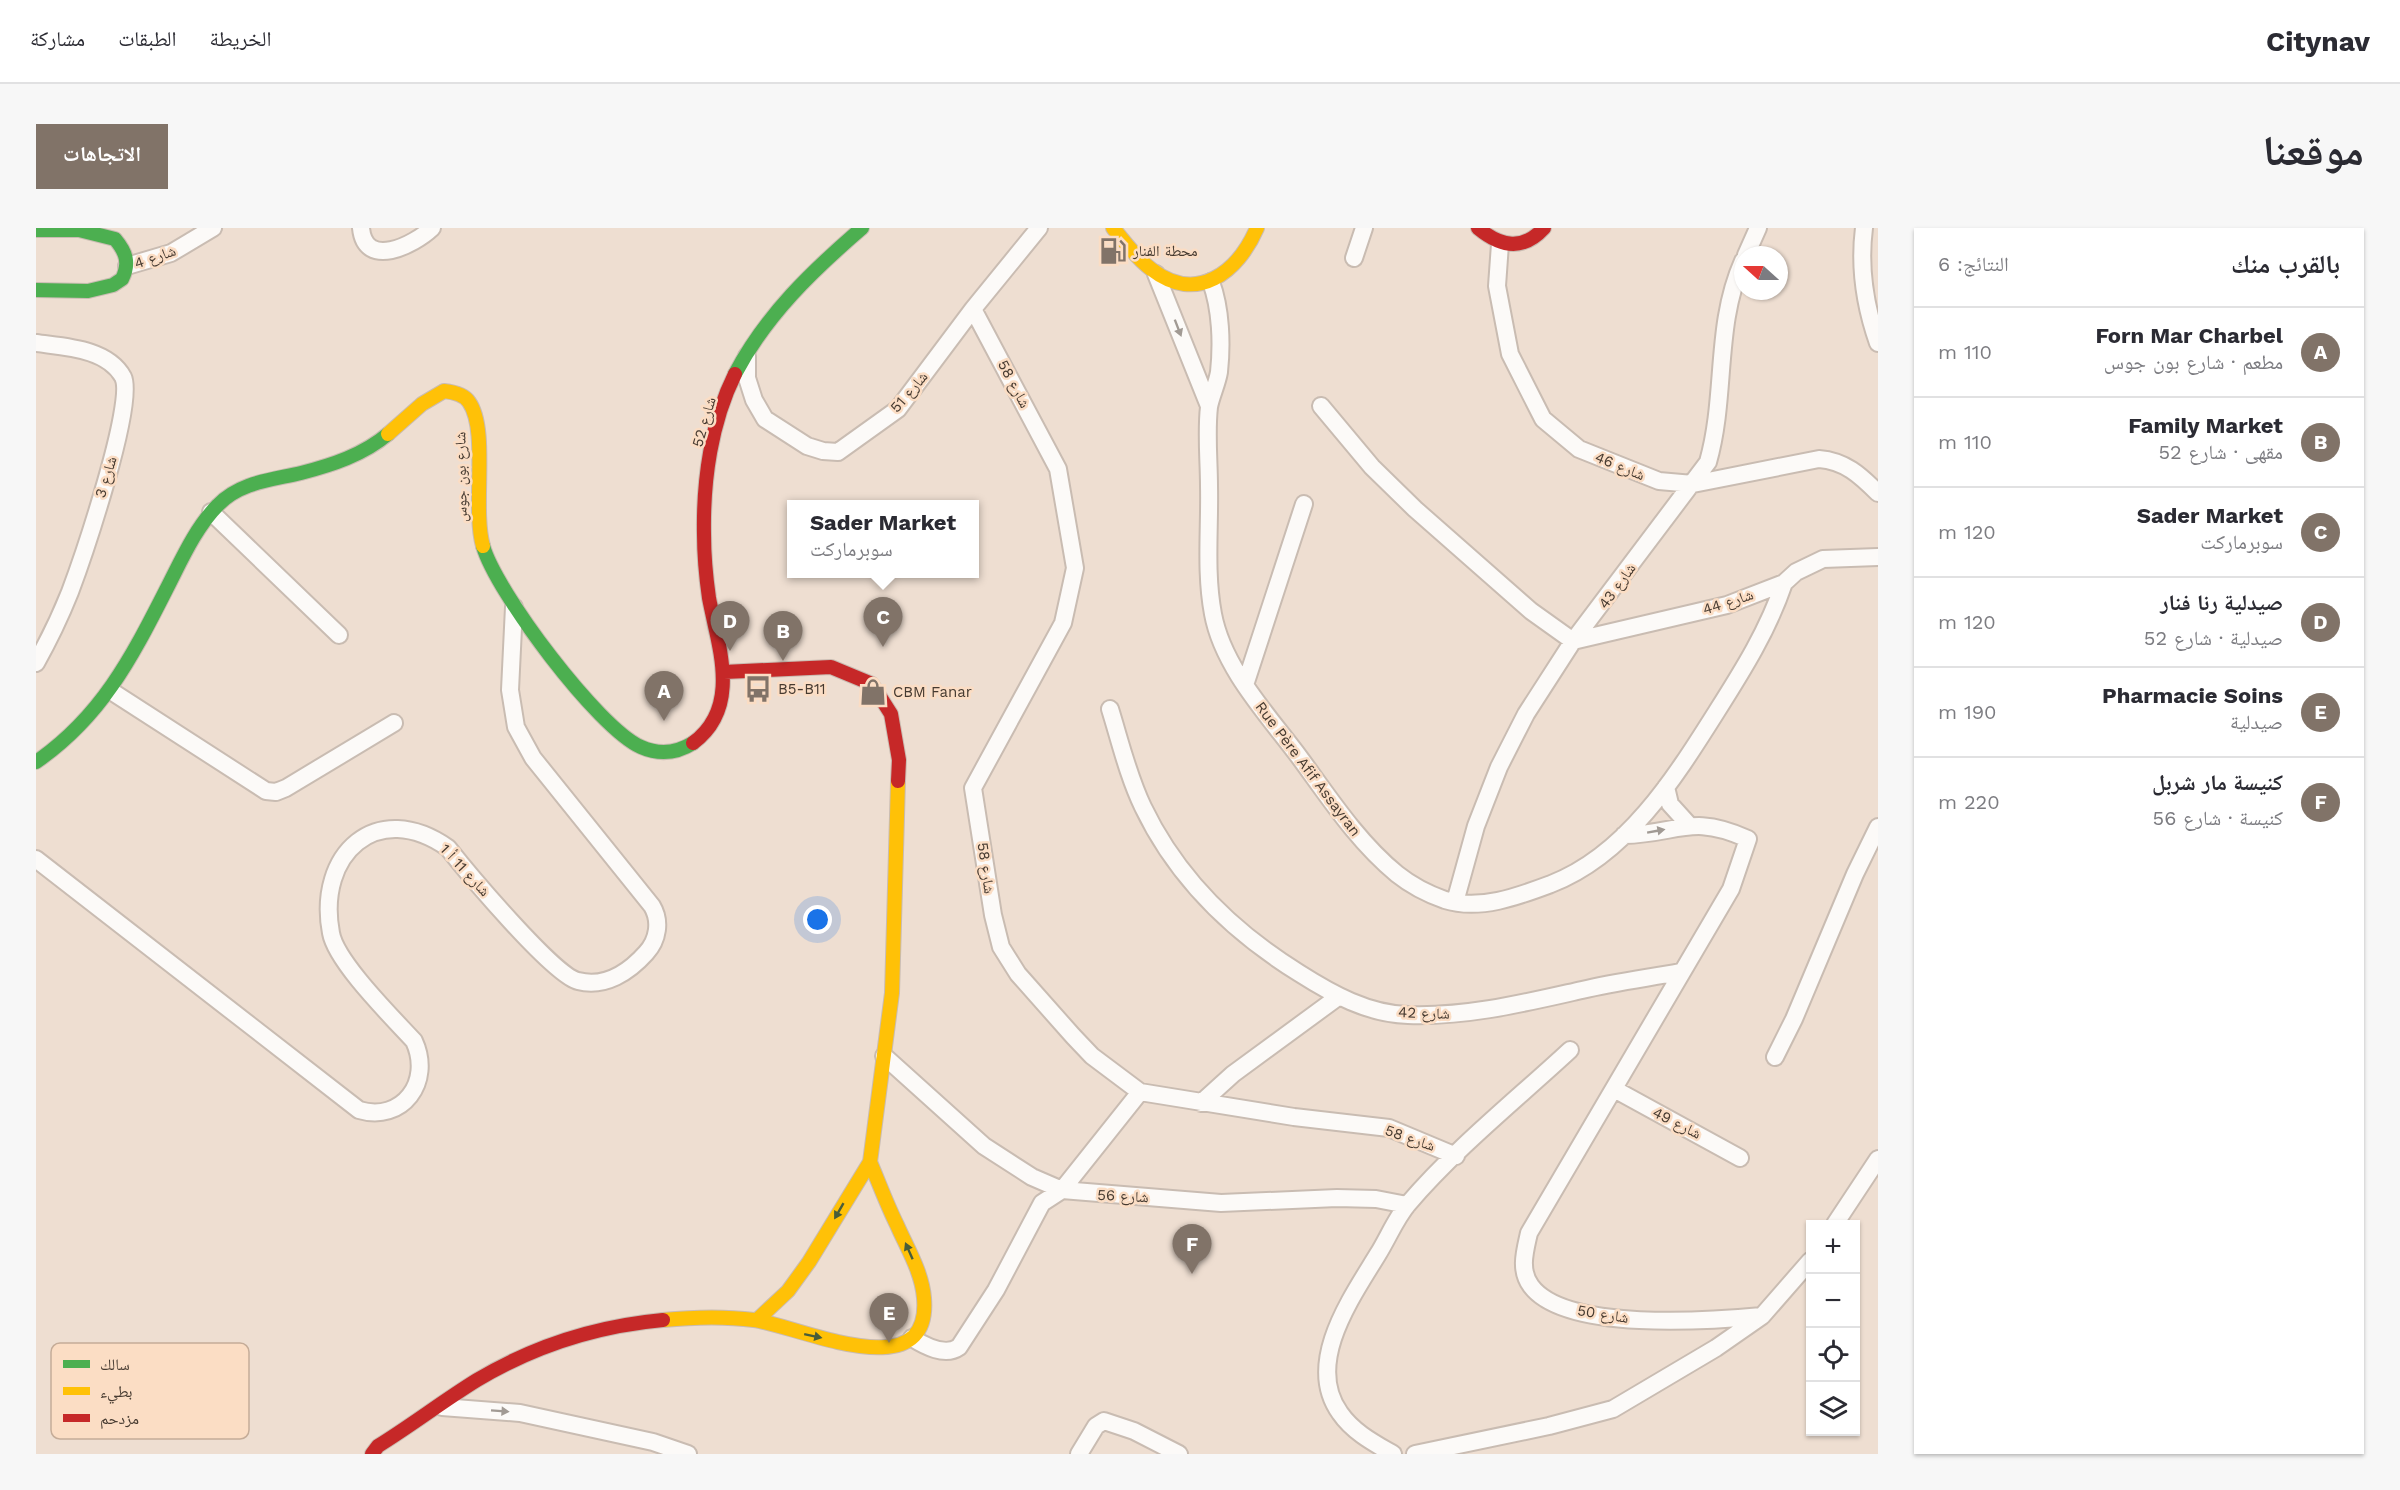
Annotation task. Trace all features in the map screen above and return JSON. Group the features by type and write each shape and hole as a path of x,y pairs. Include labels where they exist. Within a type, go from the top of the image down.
{"street":[{"name":"شارع 4","path":"128,266 171,253 213,228"},
{"path":"361,228 366,244 389,251 414,243 432,228"},
{"name":"شارع 52","path":"724,672 709,598 703,548 705,492 714,439 730,391 747,353 782,305 836,250 862,228"},
{"name":"شارع 51","path":"747,353 747,378 754,400 765,419 807,446 823,451 838,452 898,409 973,309 1039,228"},
{"path":"1113,228 1156,274 1192,285 1211,282 1242,259 1257,228"},
{"path":"1354,258 1364,228"},
{"path":"1478,228 1500,244 1516,246 1529,242 1544,228"},
{"path":"1750,246 1758,228"},
{"path":"1864,228 1864,283 1869,316 1878,343"},
{"path":"36,230 79,230 115,239 126,254 128,266 122,279 110,288 82,291 36,290"},
{"name":"شارع 46","path":"1500,244 1497,286 1510,354 1543,419 1579,450 1617,467 1659,481 1693,484 1818,459 1830,460 1852,469 1878,494"},
{"name":"Rue Père Afif Assayran","path":"1156,274 1209,406"},
{"name":"Rue Père Afif Assayran","path":"1211,282 1217,306 1220,348 1219,373 1209,406 1210,583 1213,616 1221,641 1245,686 1364,843 1416,888 1455,902 1486,903 1512,898 1556,882 1587,865 1624,835 1666,787 1752,656 1771,620 1784,583"},
{"name":"شارع 43","path":"1455,902 1476,826 1499,767 1538,694 1574,641 1708,462 1715,436 1722,390 1722,335 1734,282"},
{"name":"شارع 58","path":"973,309 1058,469 1075,568 1064,623 974,788 993,915 1001,947 1018,974 1092,1056 1140,1092 1200,1103 1389,1128 1456,1156"},
{"name":"شارع 3","path":"36,343 89,352 107,361 122,376 126,399 118,439 71,590 52,634 36,663"},
{"name":"شارع بون جوس","path":"36,762 58,748 83,726 111,691 211,512 226,496 239,488 360,452 382,440 437,394 451,391 469,401 472,407 477,431 476,485 479,534 488,562 514,607 612,728 628,743 647,752 675,752 687,748 698,739 717,711 723,690 724,672"},
{"path":"1321,406 1372,467 1415,509 1531,611 1574,641"},
{"path":"1245,686 1304,504"},
{"path":"211,512 339,635"},
{"name":"شارع 44","path":"1574,641 1727,604 1784,583 1796,572 1823,559 1878,557"},
{"name":"شارع 11 أ 1","path":"36,859 359,1110 369,1113 390,1109 411,1095 419,1082 422,1070 419,1052 414,1041 364,985 337,948 331,934 331,891 335,870 342,855 357,841 374,833 409,829 434,838 448,848 541,952 569,978 579,982 601,983 629,969 651,947 656,935 657,914 652,906 533,758 516,727 510,690 514,607"},
{"path":"724,672 831,667 845,670 872,684 891,714 899,760 892,993 870,1162 809,1262 788,1291 757,1320"},
{"path":"111,691 266,791 276,792 286,788 394,723"},
{"name":"شارع 42","path":"1110,709 1142,807 1185,874 1223,918 1271,956 1338,997 1406,1015 1458,1014 1518,1006 1584,989 1680,972"},
{"path":"1666,787 1670,804 1689,825"},
{"name":"شارع 50","path":"1624,835 1689,825 1709,825 1748,839 1731,889 1680,972 1529,1233 1523,1266 1531,1286 1549,1301 1586,1314 1623,1320 1729,1319 1762,1316"},
{"path":"1774,1057 1794,1019 1855,874 1878,827"},
{"path":"1200,1103 1233,1074 1338,997"},
{"name":"شارع 58","path":"1393,1454 1368,1440 1339,1412 1329,1386 1327,1368 1337,1330 1349,1302 1407,1205 1570,1050"},
{"name":"شارع 56","path":"884,1056 984,1146 1032,1177 1062,1190 1221,1203 1337,1198 1376,1199 1407,1205"},
{"name":"شارع 49","path":"1614,1089 1701,1134 1740,1158"},
{"path":"912,1338 940,1351 949,1352 958,1347 996,1290 1042,1203 1062,1190 1140,1092"},
{"path":"1837,1220 1878,1159"},
{"path":"372,1454 378,1446 442,1407 477,1381 518,1358 585,1332 622,1323 673,1319 757,1320 811,1336 882,1348 899,1346 912,1338 922,1319 924,1305 921,1283 870,1162"},
{"path":"1416,1454 1549,1426 1613,1409 1716,1348 1762,1316 1806,1266"},
{"path":"442,1407 520,1413 652,1442 688,1454"},
{"path":"1079,1454 1096,1426 1104,1421 1125,1426 1179,1454"}],"traffic: fast":[{"path":"735,374 761,332 791,295 862,228"},
{"path":"36,230 79,230 115,239 126,258 126,268 122,279 113,285 88,291 36,290"},
{"path":"36,762 79,726 112,685 140,640 195,534 218,505 236,491 246,487 336,463 368,448 388,434"},
{"path":"483,546 507,594 527,625 576,687 622,735 641,747 654,751 668,752 693,743"}],"traffic: slow":[{"path":"1113,228 1151,269 1168,279 1184,284 1214,279 1227,270 1239,258 1257,228"},
{"path":"388,434 422,404 444,391 467,399 475,415 478,431 479,511 483,546"},
{"path":"757,1320 788,1291 809,1262 870,1162 892,993 898,781"},
{"path":"663,1320 708,1317 754,1320 858,1346 885,1347 907,1341 921,1326 923,1288 914,1260 870,1162"}],"traffic: jam":[{"path":"1478,228 1495,239 1512,244 1528,240 1544,228"},
{"path":"693,743 708,728 717,712 722,694 721,655 706,574 704,514 707,473 714,432 735,374"},
{"path":"724,672 831,667 872,684 891,714 899,760 898,781"},
{"path":"372,1454 378,1446 464,1388 521,1357 590,1333 663,1320"}],"place":[{"name":"محطة الفنار","path":"1113,251"},
{"name":"Sader Market","path":"883,647"},
{"name":"صيدلية رنا فنار","path":"730,651"},
{"name":"Family Market","path":"783,661"},
{"name":"B5-B11","path":"758,689"},
{"name":"CBM Fanar","path":"873,692"},
{"name":"Forn Mar Charbel","path":"664,721"},
{"name":"كنيسة مار شربل","path":"1192,1274"},
{"name":"Pharmacie Soins","path":"889,1343"}]}
